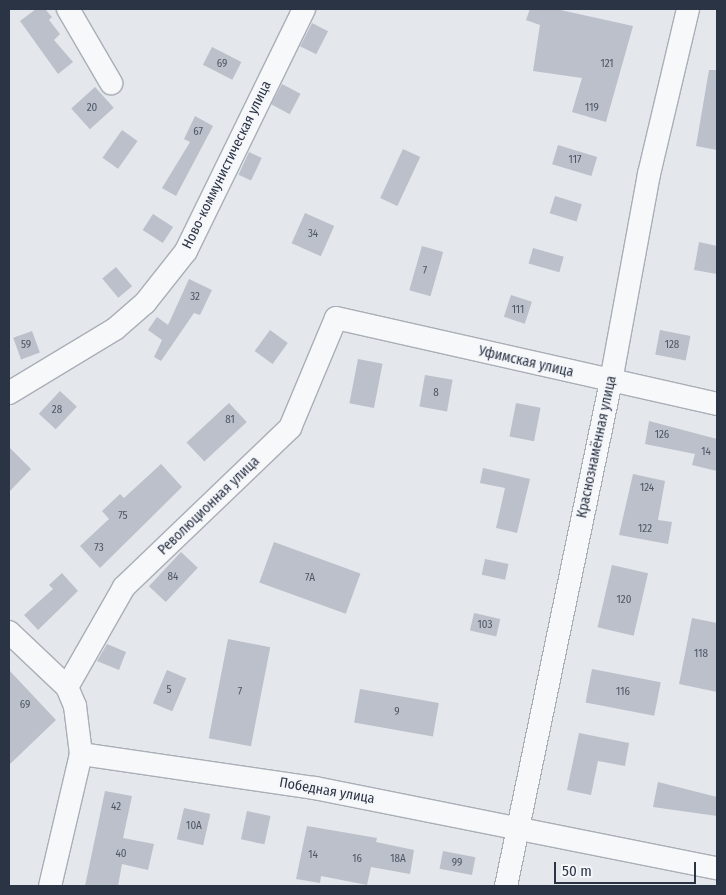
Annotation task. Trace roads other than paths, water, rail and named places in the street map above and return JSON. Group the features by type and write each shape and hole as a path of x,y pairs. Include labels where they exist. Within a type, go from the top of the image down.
{"street":[{"path":"68,9 111,83"},
{"name":"Ново-коммунистическая улица","path":"9,393 115,329 145,303 186,251 304,9"},
{"name":"Краснознамённая улица","path":"506,886 611,381 649,174 688,9"},
{"name":"Уфимская улица","path":"336,318 717,404"},
{"name":"Революционная улица","path":"67,687 124,587 290,428 336,318"},
{"path":"9,632 67,687 81,754 50,886"},
{"name":"Победная улица","path":"81,754 315,788 717,868"}]}
